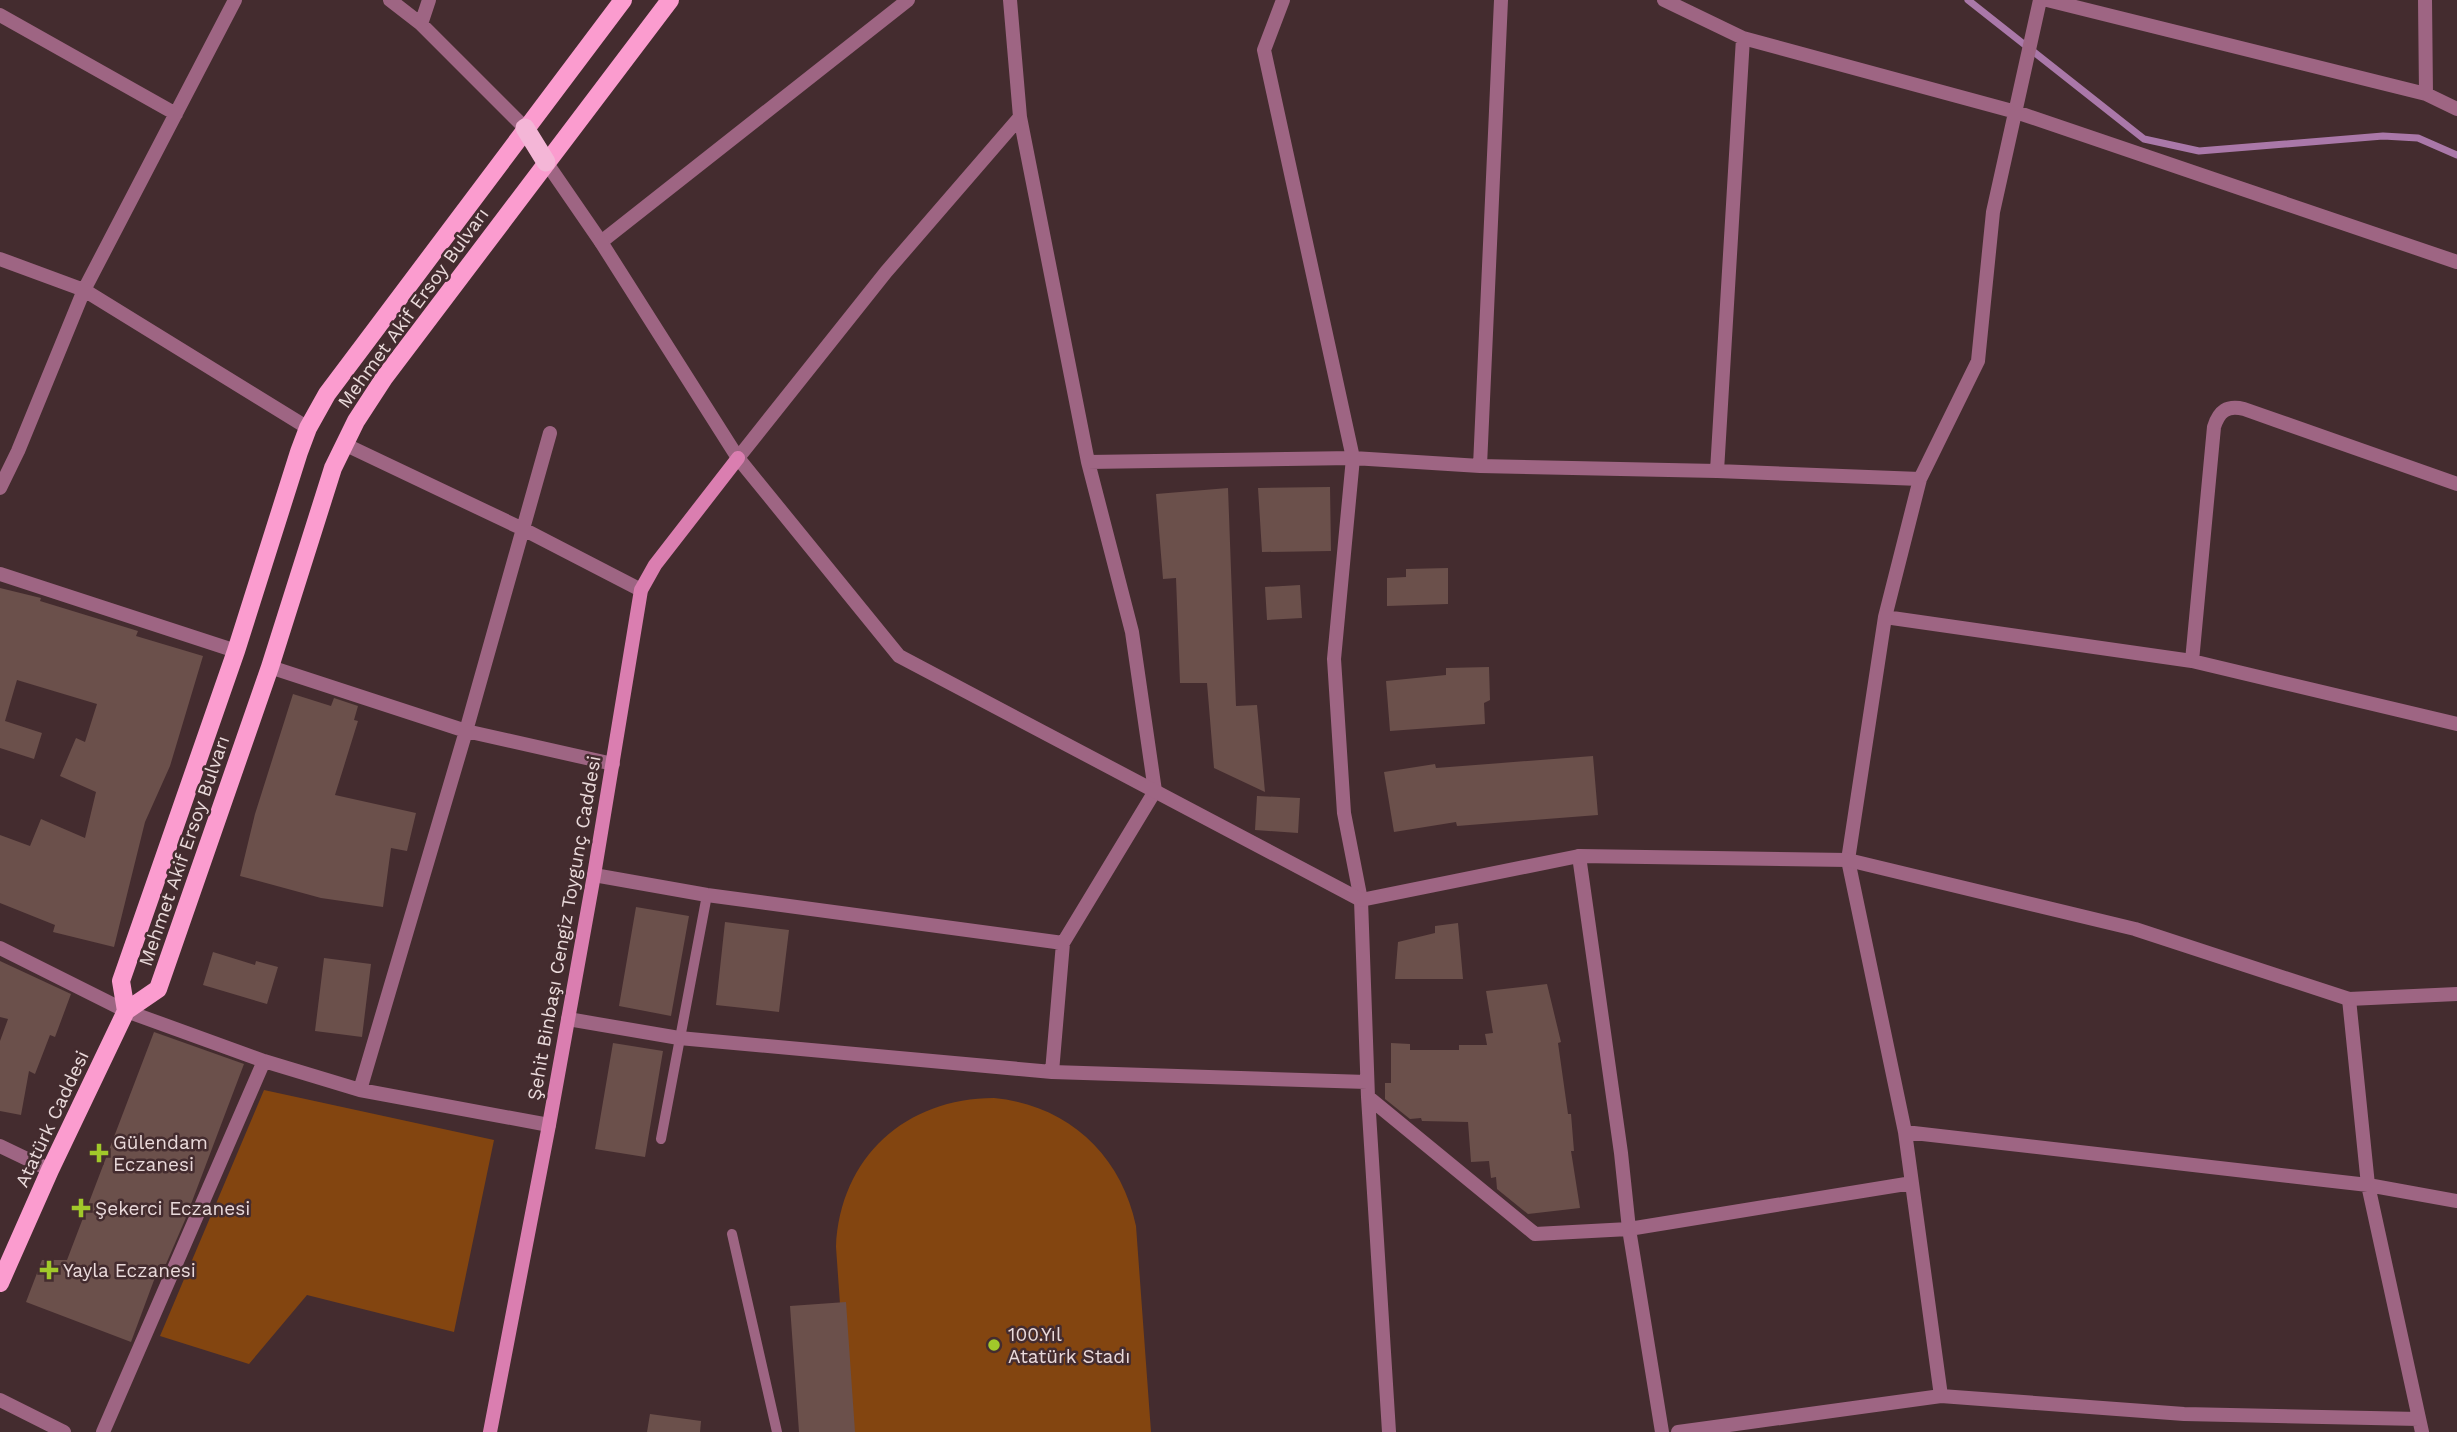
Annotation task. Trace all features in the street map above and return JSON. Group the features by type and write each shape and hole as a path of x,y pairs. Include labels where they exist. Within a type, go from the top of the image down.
{"highway":[{"path":"524,128 547,162"}],"main road":[{"name":"Mehmet Akif Ersoy Bulvarı","path":"623,0 524,128 327,394 308,428 236,651 121,981 127,1011 158,989 270,667 333,468 344,444 384,378 670,0"},
{"name":"Şehit Binbaşı Cengiz Toygunç Caddesi","path":"490,1432 594,875 641,590 655,565 738,458"},
{"name":"Atatürk Caddesi","path":"0,1283 50,1170 127,1011"}],"street":[{"path":"0,488 18,452 84,290 235,0"},
{"path":"390,0 421,24 524,128"},
{"path":"421,24 429,0"},
{"path":"601,242 908,0"},
{"path":"1010,0 1020,117 1088,462 1132,632 1155,791 1063,943 1052,1072"},
{"path":"1283,0 1264,50 1353,458 1334,659 1344,813 1361,900 1368,1089 1389,1432"},
{"path":"1480,467 1501,0"},
{"path":"1664,0 1743,38 2016,112 2457,262"},
{"path":"1941,1396 1905,1132 1848,860 1885,617 1920,479 1978,361 1993,212 2040,0"},
{"path":"2047,0 2102,7 2426,94 2457,109"},
{"path":"2425,0 2426,94"},
{"path":"0,15 176,114"},
{"path":"1717,471 1743,38"},
{"path":"738,458 886,272 1020,117"},
{"path":"547,162 738,458 899,656 1361,900 1579,856 1848,860 2135,929 2349,999 2457,995"},
{"path":"0,259 84,290 308,428"},
{"path":"2192,661 2214,428 2222,411 2235,407 2244,409 2457,484"},
{"path":"360,1090 550,433"},
{"path":"344,444 523,529 641,590"},
{"path":"1088,462 1353,458 1480,467 1717,471 1920,479"},
{"path":"0,574 236,651"},
{"path":"1885,617 2192,661 2457,724"},
{"path":"270,667 466,731 613,764"},
{"path":"1579,856 1621,1153 1629,1229 1662,1432"},
{"path":"594,875 707,895 1063,943"},
{"path":"0,948 127,1011 264,1061 360,1090 549,1125"},
{"path":"1678,1432 1941,1396 2184,1414 2421,1426 2368,1185 2349,999"},
{"path":"568,1019 680,1038 1052,1072 1368,1089 1535,1234 1629,1229 1912,1183"},
{"path":"103,1432 264,1061"},
{"path":"1905,1132 2368,1185 2457,1201"},
{"path":"0,1146 50,1170"},
{"path":"0,1400 64,1432"}],"lane":[{"path":"661,1139 707,895"},
{"path":"732,1234 777,1432"}],"shaded area":[{"path":"264,1090 494,1140 454,1332 307,1295 249,1364 160,1336"},
{"name":"100.Yıl Atatürk Stadı","path":"994,1098 1045,1111 1087,1138 1104,1156 1129,1200 1136,1226 1151,1432 849,1432 836,1247 840,1215 850,1186 865,1160 884,1139 906,1121 933,1109 962,1101"}],"building":[{"path":"1330,487 1331,551 1262,552 1258,488"},
{"path":"1228,488 1236,706 1257,705 1265,792 1214,768 1207,683 1180,683 1176,578 1163,579 1156,494"},
{"path":"1448,568 1448,604 1387,606 1387,578 1406,577 1406,569"},
{"path":"1300,585 1302,618 1267,620 1265,587"},
{"path":"0,588 41,598 40,601 138,631 136,636 203,656 170,766 145,822 114,947 53,932 55,925 0,903 0,835 30,846 41,819 85,838 96,792 60,776 76,738 85,742 97,704 17,680 5,721 42,733 34,759 0,748"},
{"path":"1489,667 1490,700 1484,703 1485,724 1390,731 1386,681 1446,675 1446,668"},
{"path":"293,694 331,706 334,698 358,706 354,720 358,721 335,795 416,813 407,851 391,848 383,907 321,898 240,876 255,814"},
{"path":"1593,756 1598,815 1457,826 1456,822 1394,832 1384,772 1435,764 1436,768"},
{"path":"1257,796 1300,798 1298,833 1255,830"},
{"path":"636,907 689,916 671,1016 619,1006"},
{"path":"725,922 789,930 779,1012 716,1005"},
{"path":"1458,923 1463,979 1395,979 1398,942 1435,933 1435,926"},
{"path":"213,952 255,965 256,961 278,967 267,1004 203,985"},
{"path":"324,958 371,964 362,1037 315,1031"},
{"path":"0,961 71,994 55,1037 50,1035 35,1074 29,1071 21,1115 0,1111 0,1041 8,1019 0,1017"},
{"path":"1547,984 1561,1042 1558,1043 1568,1114 1571,1114 1574,1151 1571,1151 1580,1208 1528,1214 1497,1189 1496,1177 1491,1178 1489,1161 1471,1162 1468,1122 1410,1119 1385,1099 1385,1083 1391,1083 1391,1043 1410,1044 1410,1050 1459,1050 1459,1045 1487,1045 1485,1034 1493,1033 1486,991"},
{"path":"154,1032 244,1064 185,1220 166,1264 160,1264 131,1342 26,1302 42,1260 67,1260"},
{"path":"613,1043 663,1051 645,1157 595,1149"},
{"path":"846,1302 855,1432 799,1432 790,1306"},
{"path":"650,1414 701,1421 700,1432 647,1432"}],"waterway":[{"path":"1968,0 2144,139 2199,151 2383,136 2418,138 2457,155"}],"place":[{"name":"Gülendam Eczanesi","path":"99,1153"},
{"name":"Şekerci Eczanesi","path":"81,1208"},
{"name":"Yayla Eczanesi","path":"49,1270"},
{"name":"100.Yıl Atatürk Stadı","path":"994,1345"}]}
